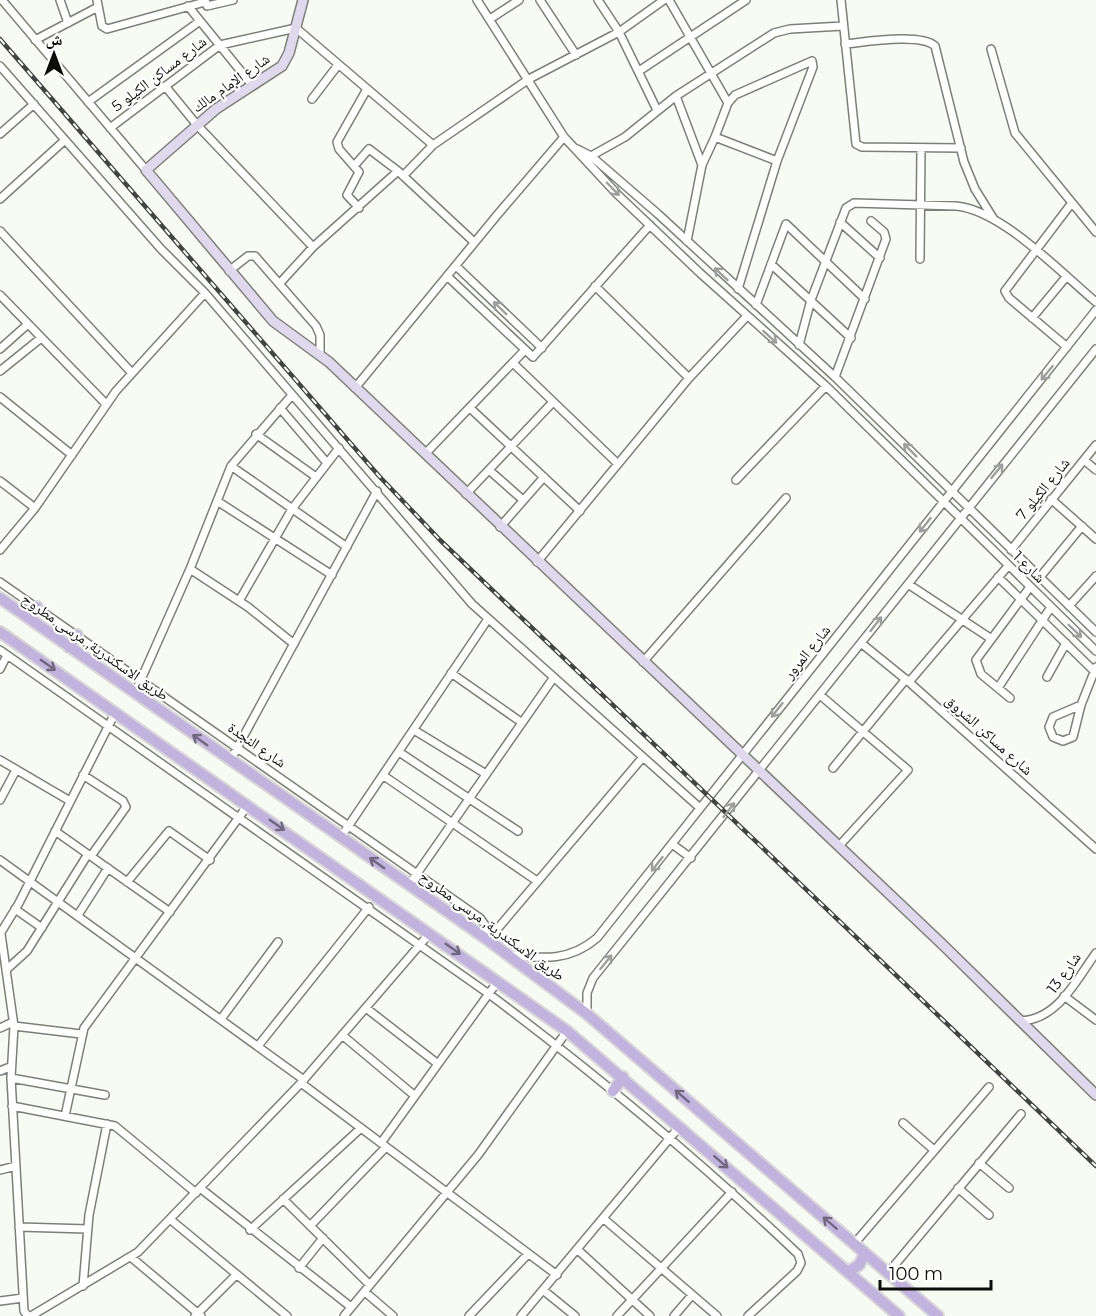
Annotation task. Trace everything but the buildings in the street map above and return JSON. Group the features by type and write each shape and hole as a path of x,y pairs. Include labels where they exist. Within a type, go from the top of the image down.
{"main road":[{"name":"طريق الاسكندرية, مرسى مطروح","path":"0,598 509,955 587,1014 938,1316"},
{"path":"29,618 37,607"},
{"path":"0,632 567,1031 899,1316"},
{"path":"69,647 77,635"},
{"path":"613,1091 623,1077"},
{"path":"848,1272 859,1265 865,1254"}],"street":[{"path":"2,0 277,325 320,355 839,846 1020,1021 1094,1088"},
{"path":"60,0 68,23"},
{"path":"35,40 98,4 102,26 106,29 205,1 207,6 232,0"},
{"name":"شارع الإمام مالك","path":"146,170 221,105 276,71 286,60 303,0"},
{"name":"شارع 1","path":"477,0 572,147 650,225 826,386 1096,651"},
{"path":"490,19 519,0"},
{"path":"540,0 576,55"},
{"path":"598,0 619,32 657,110"},
{"path":"280,283 313,247 433,145 529,79 619,32 666,0 728,103"},
{"path":"639,71 746,0"},
{"path":"841,0 856,144 862,147 961,148"},
{"path":"188,6 252,85"},
{"path":"88,102 200,21"},
{"path":"591,156 625,137 676,96 774,33 790,29 843,26"},
{"path":"296,28 433,145"},
{"name":"شارع مساكن الكيلو 5","path":"110,128 220,45 296,28"},
{"path":"845,44 916,39 930,42 935,46 971,180 993,218"},
{"path":"991,49 1015,133 1096,232"},
{"path":"687,241 702,165 728,103 740,92 812,61 813,67 777,161 738,290"},
{"path":"312,99 338,65"},
{"path":"0,68 161,249 205,293 472,604 700,808"},
{"path":"165,86 197,125 313,247"},
{"path":"359,208 347,195 359,175 339,149 337,142 367,89"},
{"path":"676,96 702,165"},
{"path":"0,134 34,104"},
{"path":"355,388 474,242 564,137"},
{"path":"715,137 777,161"},
{"path":"0,199 65,140"},
{"name":"شارع 1","path":"572,147 591,156 835,377 1096,632"},
{"path":"920,259 921,148"},
{"path":"354,166 369,149 400,173 474,242"},
{"path":"799,345 825,261 840,222 850,204 921,204 966,207 993,218 1096,302"},
{"path":"1067,347 1007,296 1005,291 1071,204"},
{"path":"835,377 880,258 886,235 871,221"},
{"path":"840,222 880,258"},
{"path":"756,305 786,224 865,298"},
{"path":"447,276 524,351 533,357 650,225"},
{"path":"0,231 131,372"},
{"path":"229,271 252,254 280,283 319,330 320,355"},
{"path":"771,264 851,338"},
{"path":"456,266 542,348"},
{"path":"1032,318 1066,277"},
{"path":"596,286 689,378"},
{"path":"0,550 35,508 106,404 131,372 205,293"},
{"path":"0,296 106,404"},
{"name":"شارع المرور","path":"509,955 550,959 575,953 587,947 605,928 1096,310"},
{"path":"537,562 689,378 747,316"},
{"path":"0,349 28,324"},
{"path":"0,371 41,338"},
{"path":"587,1014 587,993 593,978 1096,349"},
{"path":"425,454 524,351"},
{"path":"513,363 618,464"},
{"path":"736,480 826,386"},
{"path":"135,693 190,569 231,466 256,434 292,395"},
{"path":"0,396 72,455"},
{"path":"466,494 553,402"},
{"path":"280,408 327,463"},
{"path":"470,408 580,511"},
{"path":"256,434 316,477"},
{"name":"شارع الكيلو 7","path":"1011,550 1096,445"},
{"path":"239,601 292,509 339,448"},
{"path":"1084,460 1096,470"},
{"path":"231,466 347,547"},
{"path":"489,470 524,500"},
{"path":"500,526 544,477"},
{"path":"0,481 35,508"},
{"path":"230,761 377,491"},
{"path":"643,662 786,498"},
{"path":"1051,500 1096,539"},
{"path":"217,501 332,575"},
{"path":"1040,578 1082,526"},
{"path":"833,768 1008,566"},
{"path":"190,569 239,601 294,644"},
{"path":"1070,606 1096,576"},
{"path":"998,577 1095,669 1081,705 1073,737 1063,741 1053,737 1049,727 1053,717 1081,705"},
{"name":"شارع النجدة","path":"0,582 480,918 486,930 486,939"},
{"path":"908,584 990,638"},
{"path":"1010,698 981,674 976,665 978,655 1030,587"},
{"path":"998,688 1051,607"},
{"path":"341,837 488,619"},
{"name":"شارع مساكن الشروق","path":"861,643 1096,849"},
{"path":"1047,677 1066,643"},
{"path":"0,650 369,907 489,994 613,1091 732,1192 798,1254 801,1263 797,1271 748,1316"},
{"path":"0,669 7,655"},
{"path":"451,673 521,722"},
{"path":"409,885 554,677"},
{"path":"820,695 907,768 908,773 839,846"},
{"path":"115,712 15,909 0,934 14,1024 10,1067 23,1298 26,1315 132,1258 171,1220 302,1081 430,933"},
{"path":"414,730 486,774"},
{"path":"399,752 518,831"},
{"path":"486,939 643,757"},
{"path":"0,760 70,801"},
{"path":"0,800 16,770"},
{"path":"6,970 23,956 90,855 126,807 123,801 83,775"},
{"path":"384,776 537,881"},
{"path":"65,1116 81,1034 248,805"},
{"path":"55,831 170,912"},
{"path":"128,882 169,831 210,860"},
{"path":"672,844 691,858"},
{"path":"0,860 60,901 258,1046 361,1128 557,1275"},
{"path":"78,915 108,868"},
{"path":"258,1046 369,907"},
{"path":"15,909 42,928"},
{"path":"221,1019 278,942"},
{"name":"شارع 13","path":"1020,1021 1044,1016 1064,996 1096,953"},
{"path":"310,1226 384,1145 415,1096 498,981"},
{"path":"1064,996 1096,1020"},
{"path":"366,1008 438,1064"},
{"path":"0,1028 14,1024 81,1034"},
{"path":"344,1316 478,1155 567,1031"},
{"path":"342,1035 415,1096"},
{"path":"0,1071 10,1067"},
{"path":"11,1078 105,1095"},
{"path":"854,1244 989,1087"},
{"path":"12,1106 107,1124 119,1129 351,1307"},
{"path":"888,1273 1021,1114"},
{"path":"903,1123 934,1150"},
{"path":"83,1286 88,1229 107,1124"},
{"path":"521,1316 680,1126"},
{"path":"250,1230 361,1128"},
{"path":"979,1163 1009,1188"},
{"path":"0,1170 16,1166"},
{"path":"958,1188 989,1215"},
{"path":"617,1316 732,1192"},
{"path":"284,1199 323,1238 393,1316"},
{"path":"604,1219 717,1316"},
{"path":"171,1220 287,1316"},
{"path":"19,1227 88,1229"},
{"path":"299,1268 323,1238"},
{"path":"578,1250 650,1316"},
{"path":"469,1316 528,1254"},
{"path":"132,1258 198,1315 236,1275"},
{"path":"543,1290 575,1316"},
{"path":"674,1316 692,1295"},
{"path":"0,1301 23,1298"}],"railway":[{"path":"0,39 379,476 440,540 1096,1166"}]}
